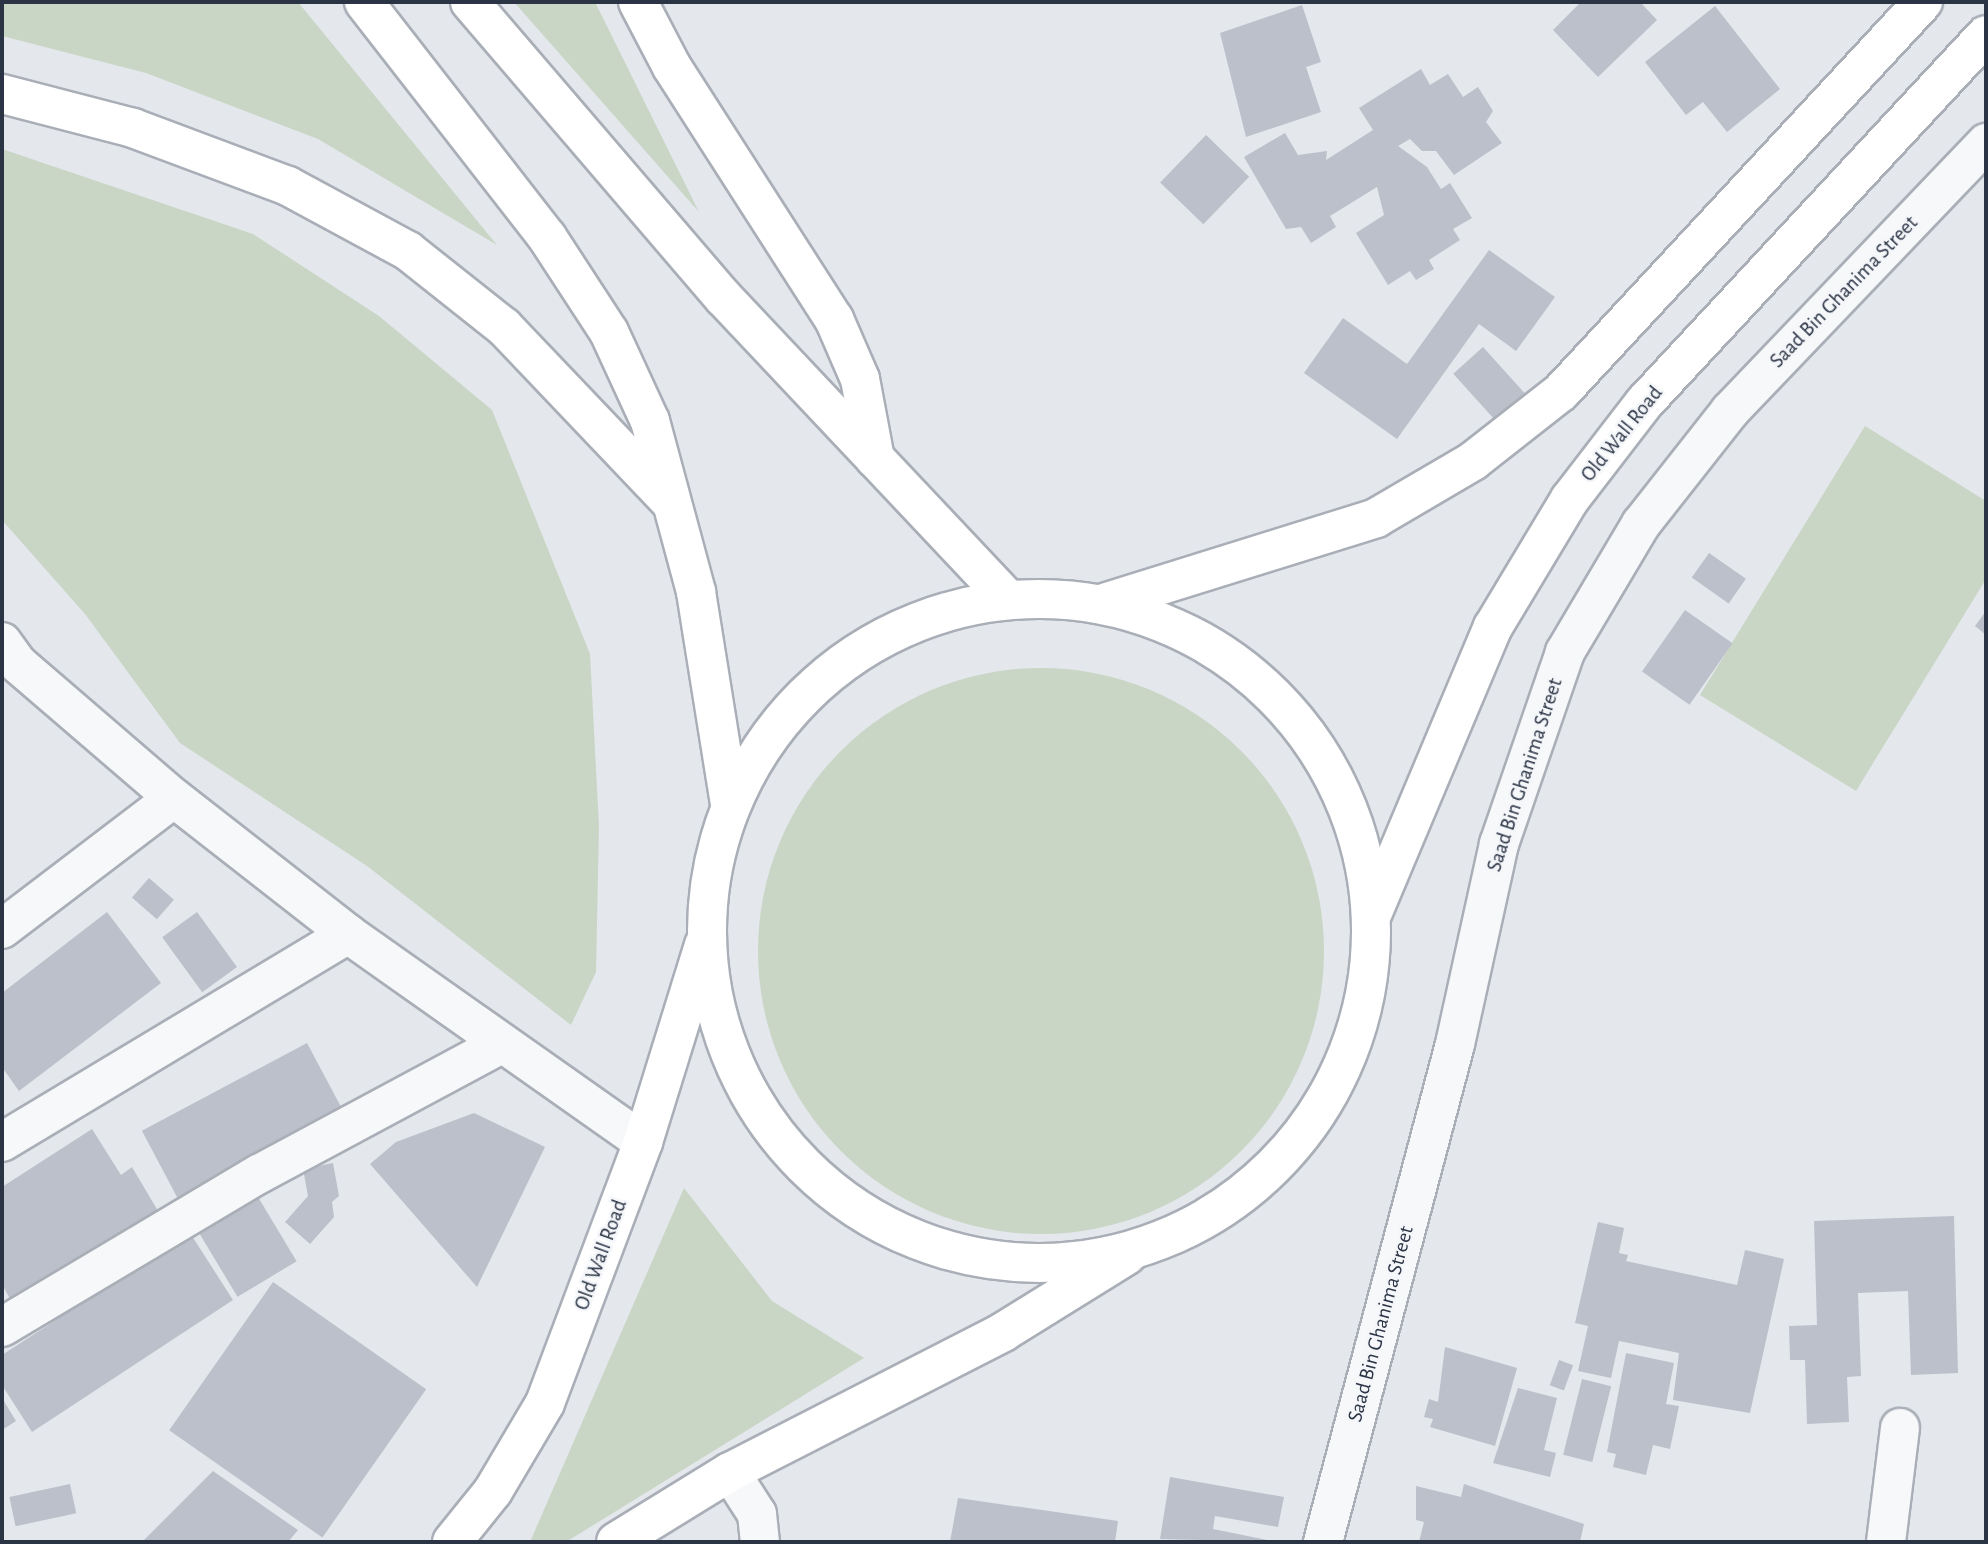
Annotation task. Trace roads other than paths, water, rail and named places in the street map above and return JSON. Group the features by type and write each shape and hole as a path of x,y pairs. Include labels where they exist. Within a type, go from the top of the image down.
{"main road":[{"path":"364,2 508,181 609,332 650,421 676,509 712,678 730,804"},
{"path":"470,2 564,106 724,298 1006,597"},
{"path":"638,2 672,67 834,319 860,379 875,459"},
{"path":"1107,602 1376,518 1473,461 1561,392 1923,2"},
{"name":"Old Wall Road","path":"1373,912 1493,627 1570,499 1644,403 1986,34"},
{"path":"2,94 133,128 288,186 408,251 523,345 676,509"},
{"path":"616,1542 730,1472 1003,1332 1127,1255 1229,1207 1310,1128 1360,1025 1373,912 1349,805 1288,706 1210,641 1107,602 1006,597 891,630 794,703 730,804 710,873 704,944 730,1062 796,1162 891,1233 1007,1266 1127,1255"},
{"name":"Old Wall Road","path":"452,1542 493,1491 545,1403 643,1142 704,944"}],"street":[{"name":"Saad Bin Ghanima Street","path":"1323,1542 1455,1044 1499,844 1564,652 1641,524 1730,411 1986,143"},
{"path":"7,661 174,798 348,934 643,1142"},
{"path":"2,929 174,798"},
{"path":"2,1142 348,934"},
{"path":"2,1327 259,1174 501,1044"},
{"path":"1886,1542 1900,1429"},
{"path":"730,1472 757,1514 760,1542"}]}
